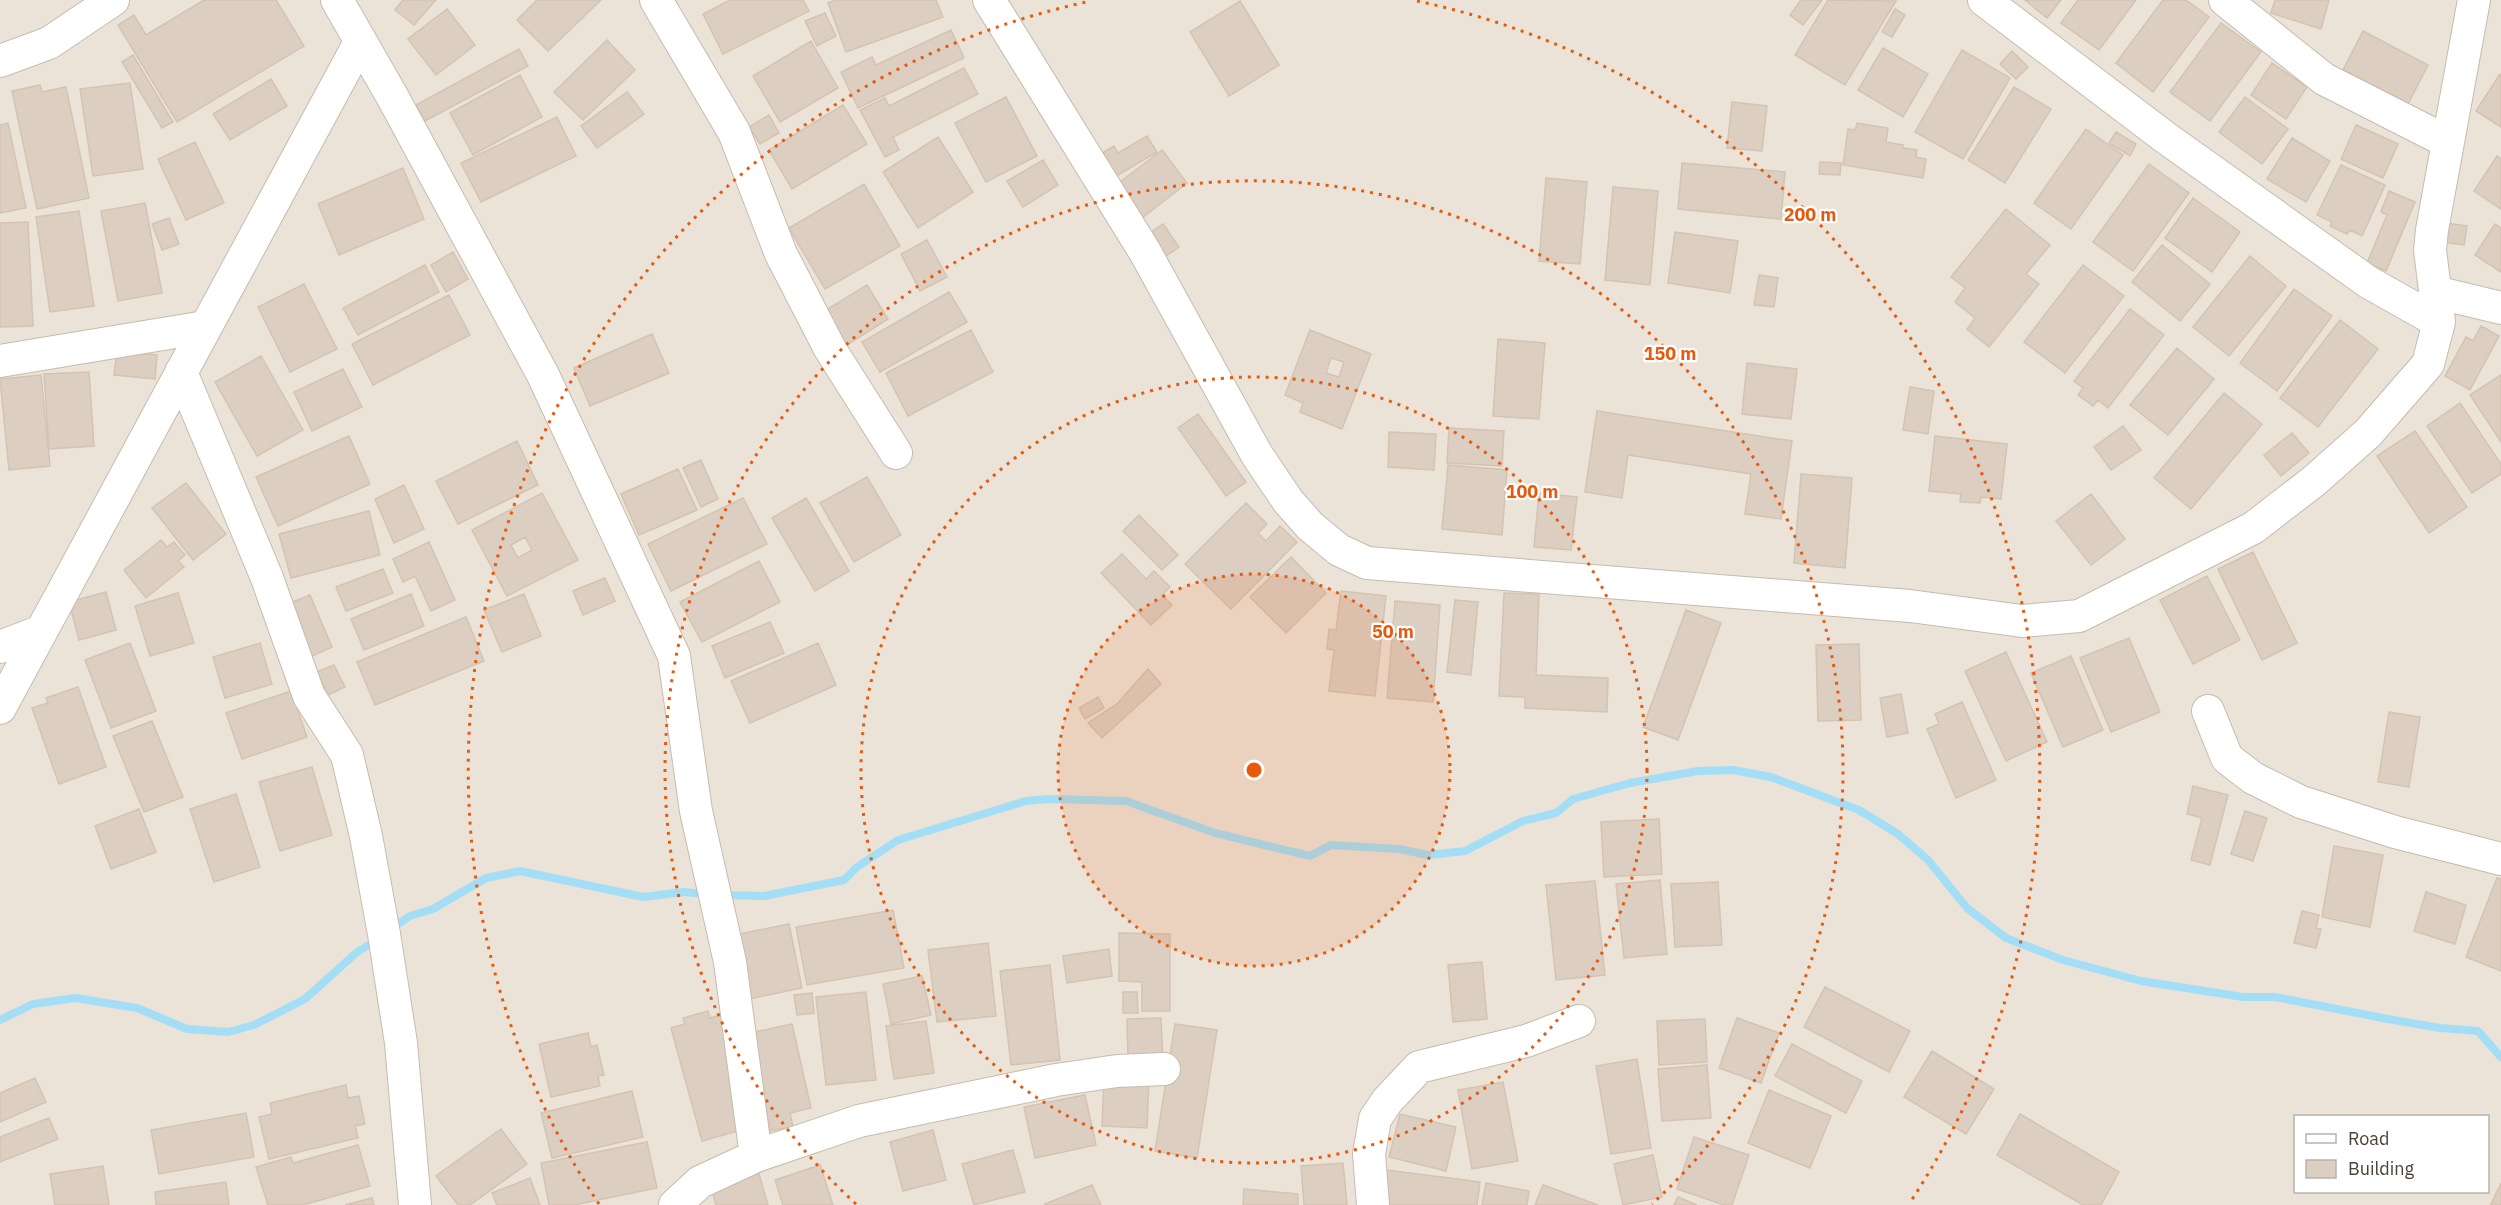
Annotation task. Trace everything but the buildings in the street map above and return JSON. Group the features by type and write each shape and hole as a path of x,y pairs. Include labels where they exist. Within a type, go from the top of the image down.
{"street":[{"path":"0,61 49,43 113,0"},
{"path":"337,0 398,106 543,375 674,656 696,811 730,962 756,1156"},
{"path":"656,0 734,132 781,254 830,349 896,453"},
{"path":"989,0 1145,252 1257,455 1288,501 1310,526 1339,550 1367,563 1910,606 2022,621 2079,615 2253,528 2314,481 2368,433 2428,364 2437,307 2430,250 2432,230 2474,0"},
{"path":"1984,0 2166,138 2368,282 2437,307 2501,308"},
{"path":"2225,0 2324,79 2448,142"},
{"path":"0,708 39,632 360,42"},
{"path":"0,361 205,327"},
{"path":"181,372 267,578 309,696 347,755 366,836 401,1043 415,1205"},
{"path":"0,647 39,632"},
{"path":"2208,711 2227,758 2253,778 2301,802 2395,832 2501,859"},
{"path":"1373,1205 1369,1154 1375,1119 1387,1101 1419,1067 1526,1041 1579,1021"},
{"path":"675,1205 700,1182 756,1156 859,1121 1006,1089 1117,1071 1164,1069"}],"shaded area":[{"path":"0,0 2501,0 2501,1205 0,1205"}],"waterway":[{"path":"721,895 764,896 844,880 857,867 898,840 1026,801 1049,799 1126,801 1215,833 1310,856 1331,845 1399,849 1428,855 1465,851 1523,821 1556,813 1573,799 1630,783 1698,771 1733,770 1771,777 1859,810 1898,834 1928,860 1967,908 2006,938 2063,960 2141,981 2243,997 2275,997 2440,1028 2478,1031 2501,1057"},
{"path":"391,929 410,916 433,909 486,878 520,871 643,897 684,892 706,894"},
{"path":"0,1020 33,1004 75,998 137,1008 187,1029 228,1032 254,1025 305,999 356,953 376,940"}]}
